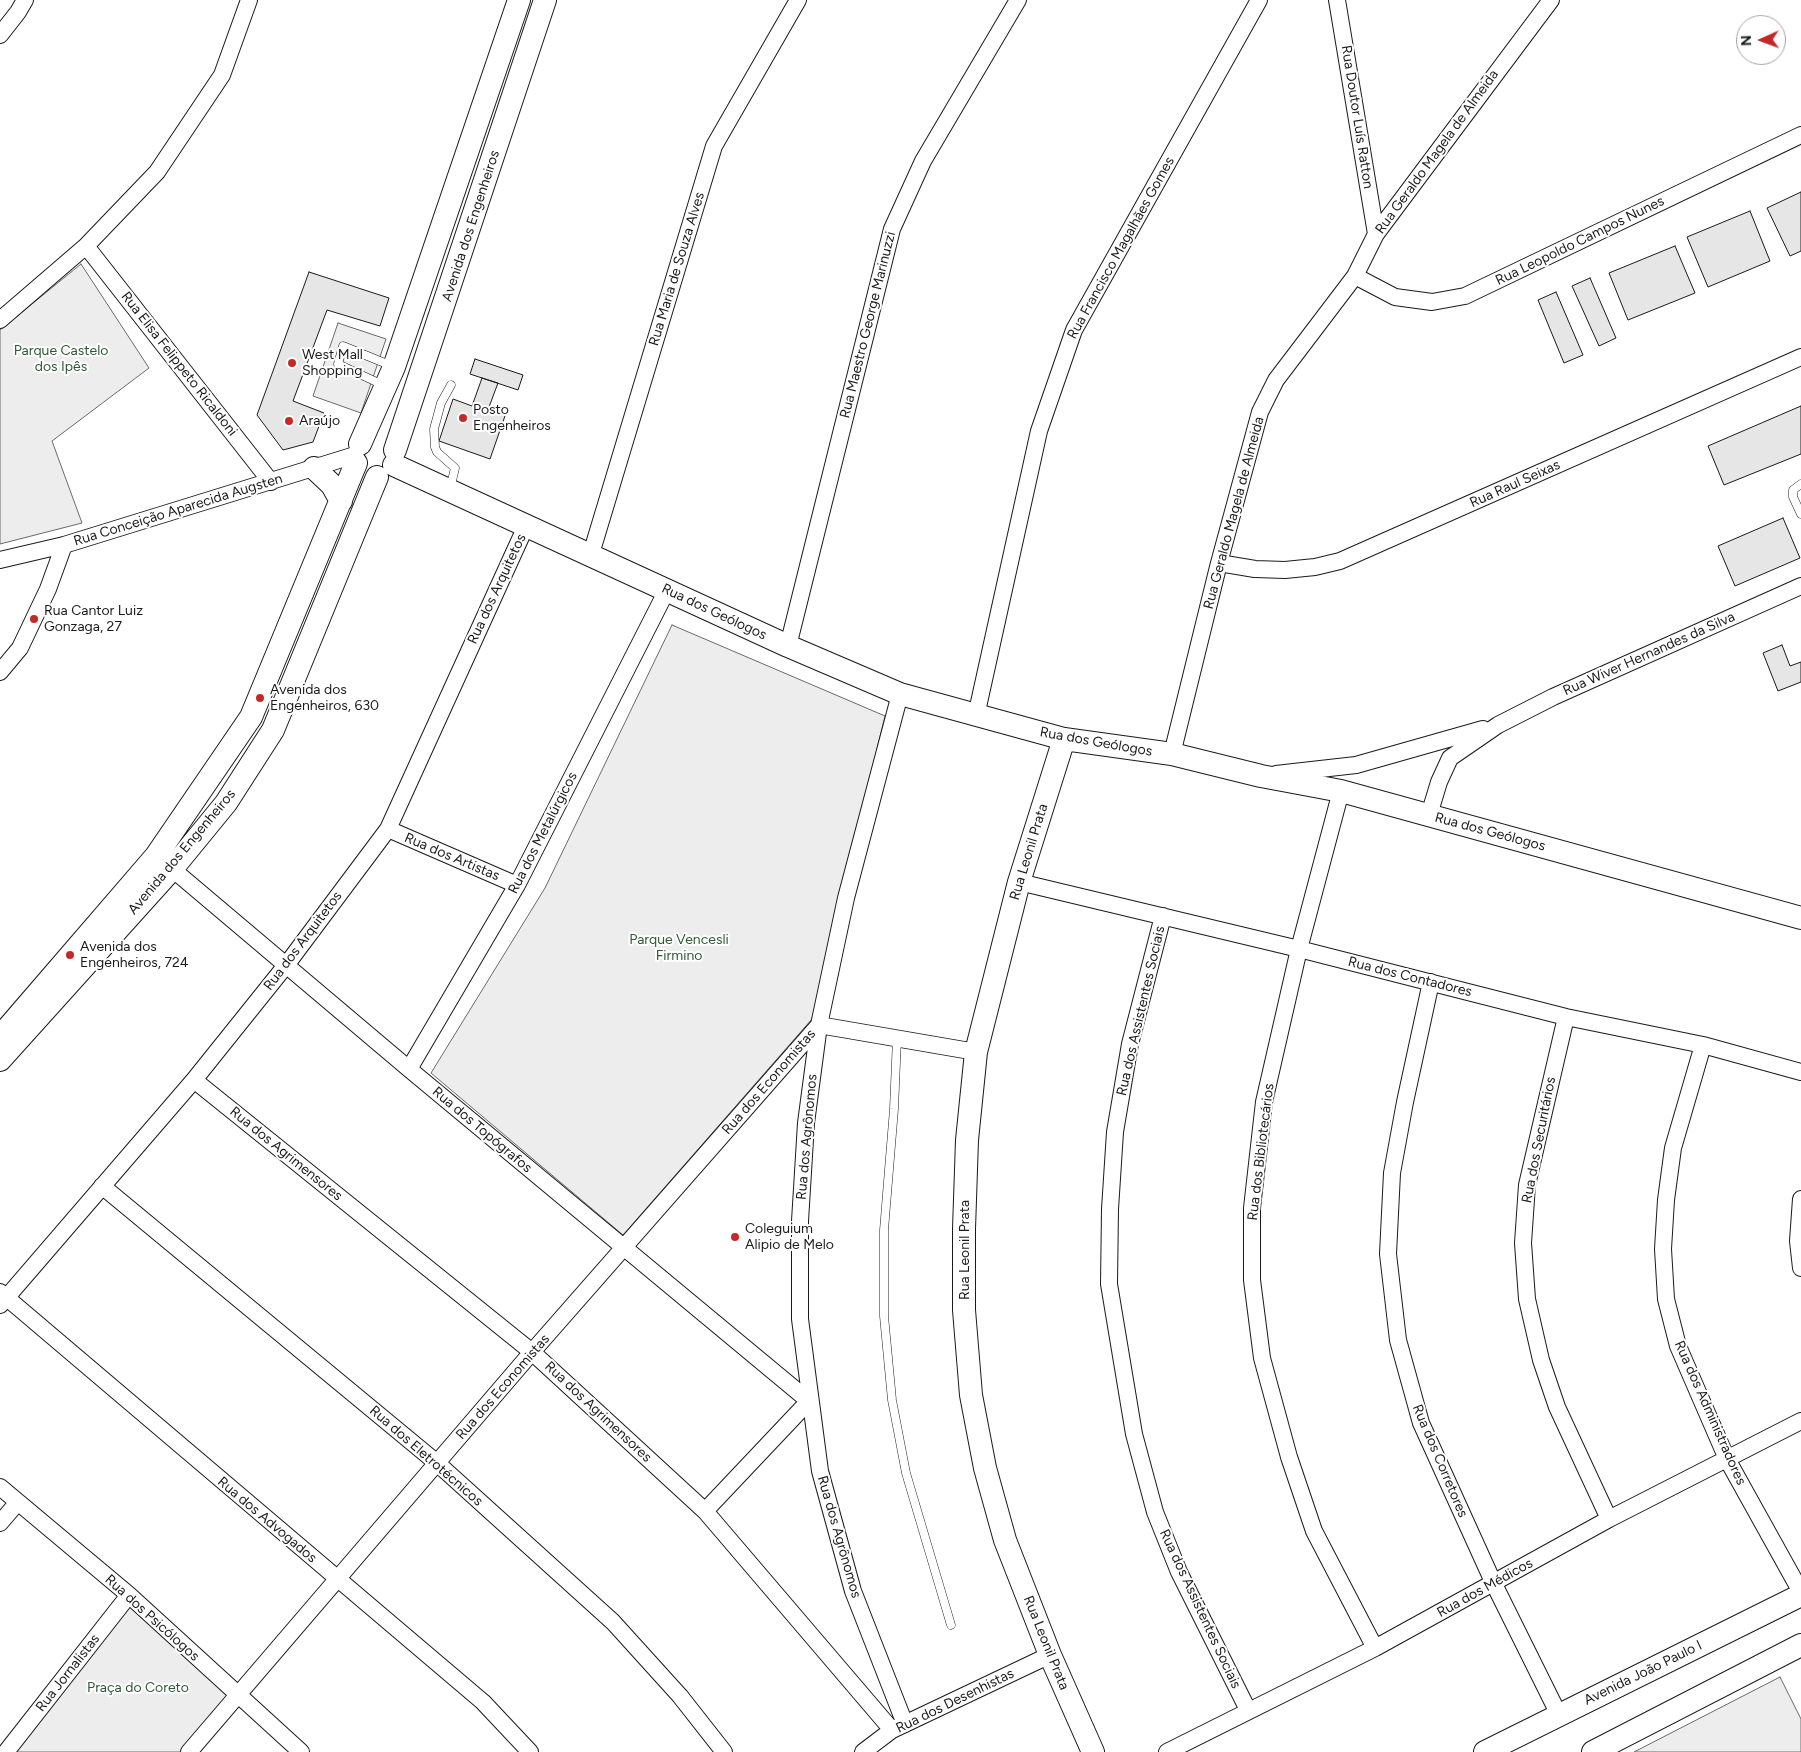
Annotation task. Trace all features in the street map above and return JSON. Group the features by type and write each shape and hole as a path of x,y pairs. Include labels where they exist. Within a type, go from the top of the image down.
{"street":[{"path":"0,35 25,0"},
{"path":"0,320 86,246 157,172 222,75 249,0"},
{"name":"Avenida dos Engenheiros","path":"0,1060 164,862 251,717 341,501 357,454 390,376 519,0"},
{"name":"Avenida dos Engenheiros","path":"0,1037 164,862 226,803 273,730 389,464 433,339 545,0"},
{"name":"Rua Maria de Souza Alves","path":"591,554 714,146 798,0"},
{"name":"Rua Maestro George Marinuzzi","path":"788,646 892,229 923,161 1018,0"},
{"name":"Rua Francisco Magalhães Gomes","path":"976,716 1039,431 1074,330 1259,0"},
{"name":"Rua Doutor Luís Ratton","path":"1337,0 1376,234"},
{"name":"Rua Geraldo Magela de Almeida","path":"1172,754 1219,563 1260,412 1276,380 1355,276 1376,234 1551,0"},
{"name":"Rua Leopoldo Campos Nunes","path":"1355,276 1395,297 1432,302 1466,296 1801,135"},
{"name":"Rua Elisa Felippeto Ricaldoni","path":"86,246 271,482"},
{"path":"406,331 433,339"},
{"name":"Rua Raul Seixas","path":"1219,563 1256,569 1285,570 1315,567 1340,560 1801,356"},
{"path":"376,436 388,441 389,464 366,475 357,454 370,437 376,436"},
{"name":"Rua Conceição Aparecida Augsten","path":"0,560 64,545 357,454"},
{"name":"Rua dos Geólogos","path":"389,464 591,554 788,646 900,694 1064,739 1172,754 1261,776 1341,791 1801,918"},
{"path":"314,468 332,485 341,501"},
{"name":"Rua dos Arquitetos","path":"2,1298 194,1080 287,964 388,829 526,526"},
{"path":"0,672 20,648 48,589 64,545"},
{"name":"Rua Wiver Hernandes da Silva","path":"1429,815 1438,782 1450,758 1498,725 1553,697 1801,586"},
{"name":"Rua dos Metalúrgicos","path":"409,1070 517,885 667,590"},
{"name":"Rua dos Agrônomos","path":"898,1727 853,1591 820,1472 809,1401 800,1319 800,1220 806,1124 819,1024 846,898 900,694"},
{"name":"Rua Wiver Hernandes da Silva","path":"1261,776 1356,765 1498,725"},
{"name":"Rua Leonil Prata","path":"1064,739 1019,882 976,1052 967,1140 964,1310 971,1395 985,1468 1005,1540 1050,1655 1093,1752"},
{"name":"Rua dos Bibliotecários","path":"1341,791 1299,949 1264,1102 1252,1208 1252,1280 1262,1358 1289,1457 1314,1531 1375,1648"},
{"name":"Rua dos Artistas","path":"388,829 517,885"},
{"name":"Rua dos Topógrafos","path":"164,862 287,964 409,1070 809,1401"},
{"name":"Rua dos Contadores","path":"1019,882 1299,949 1566,1017 1702,1045 1801,1072"},
{"name":"Rua dos Assistentes Sociais","path":"1163,916 1130,1044 1115,1132 1110,1208 1109,1284 1134,1434 1155,1512 1179,1572 1248,1710"},
{"name":"Rua dos Corretores","path":"1431,982 1392,1173 1388,1254 1398,1340 1421,1423 1494,1584 1559,1715"},
{"name":"Rua dos Securitários","path":"1566,1017 1527,1185 1523,1244 1527,1299 1541,1360 1557,1407 1609,1519"},
{"path":"819,1024 976,1052"},
{"name":"Rua dos Economistas","path":"189,1752 532,1352 819,1024"},
{"name":"Rua dos Administradores","path":"1702,1045 1674,1148 1666,1200 1663,1249 1666,1299 1678,1346 1727,1459 1801,1593"},
{"name":"Rua dos Agrimensores","path":"194,1080 532,1352 705,1511 898,1727"},
{"name":"Rua dos Eletrotécnicos","path":"102,1186 437,1463 613,1622 680,1696 724,1752"},
{"path":"1801,1199 1798,1242 1801,1268"},
{"name":"Rua dos Advogados","path":"2,1298 483,1702 530,1752"},
{"path":"705,1511 809,1401"},
{"name":"Rua dos Médicos","path":"1167,1752 1375,1648 1609,1519 1801,1421"},
{"name":"Rua dos Psicólogos","path":"0,1487 129,1595 301,1752"},
{"path":"0,1523 18,1502"},
{"name":"Avenida João Paulo I","path":"1485,1752 1801,1593"},
{"name":"Rua Jornalistas","path":"6,1752 129,1595"},
{"path":"1593,1752 1801,1645"},
{"name":"Rua dos Desenhistas","path":"863,1752 898,1727 1050,1655"}],"lane":[{"path":"343,346 390,376 338,364 343,346"},
{"path":"450,491 455,468 437,452 434,429 441,403 451,385"},
{"path":"1801,484 1794,490 1793,497 1801,514"},
{"path":"897,1038 894,1109 884,1230 884,1316 892,1400 906,1473 951,1625"}],"shaded area":[{"name":"Parque Castelo dos Ipês","path":"81,264 149,368 52,441 82,523 0,544 0,330"},
{"path":"338,323 386,339 361,413 313,396"},
{"name":"Parque Vencesli Firmino","path":"672,625 885,716 812,1019 623,1235 431,1073 545,888"},
{"name":"Praça do Coreto","path":"129,1595 238,1690 191,1752 6,1752"},
{"path":"1780,1677 1801,1719 1801,1752 1634,1752"}],"building":[{"path":"1801,192 1801,251 1790,256 1767,208"},
{"path":"1750,211 1770,261 1708,287 1687,237"},
{"path":"1675,246 1695,293 1628,320 1609,273"},
{"name":"West Mall Shopping","path":"309,272 389,298 380,326 327,310 293,401 324,413 313,442 283,450 257,415"},
{"path":"1590,278 1616,338 1599,346 1572,286"},
{"path":"1556,292 1583,355 1564,363 1538,300"},
{"path":"475,359 523,375 518,390 470,374"},
{"path":"482,378 498,383 489,407 506,413 490,459 439,441 453,399 472,406"},
{"path":"1801,406 1801,454 1724,485 1708,446"},
{"path":"1783,518 1800,558 1735,586 1718,546"},
{"path":"1782,645 1790,666 1801,662 1801,682 1778,691 1763,653"}],"place":[{"name":"West Mall Shopping","path":"292,363"},
{"name":"Posto Engenheiros","path":"463,418"},
{"name":"Araújo","path":"289,421"},
{"name":"Rua Cantor Luiz Gonzaga, 27","path":"34,619"},
{"name":"Avenida dos Engenheiros, 630","path":"260,698"},
{"name":"Avenida dos Engenheiros, 724","path":"70,955"},
{"name":"Coleguium Alipio de Melo","path":"735,1237"}]}
